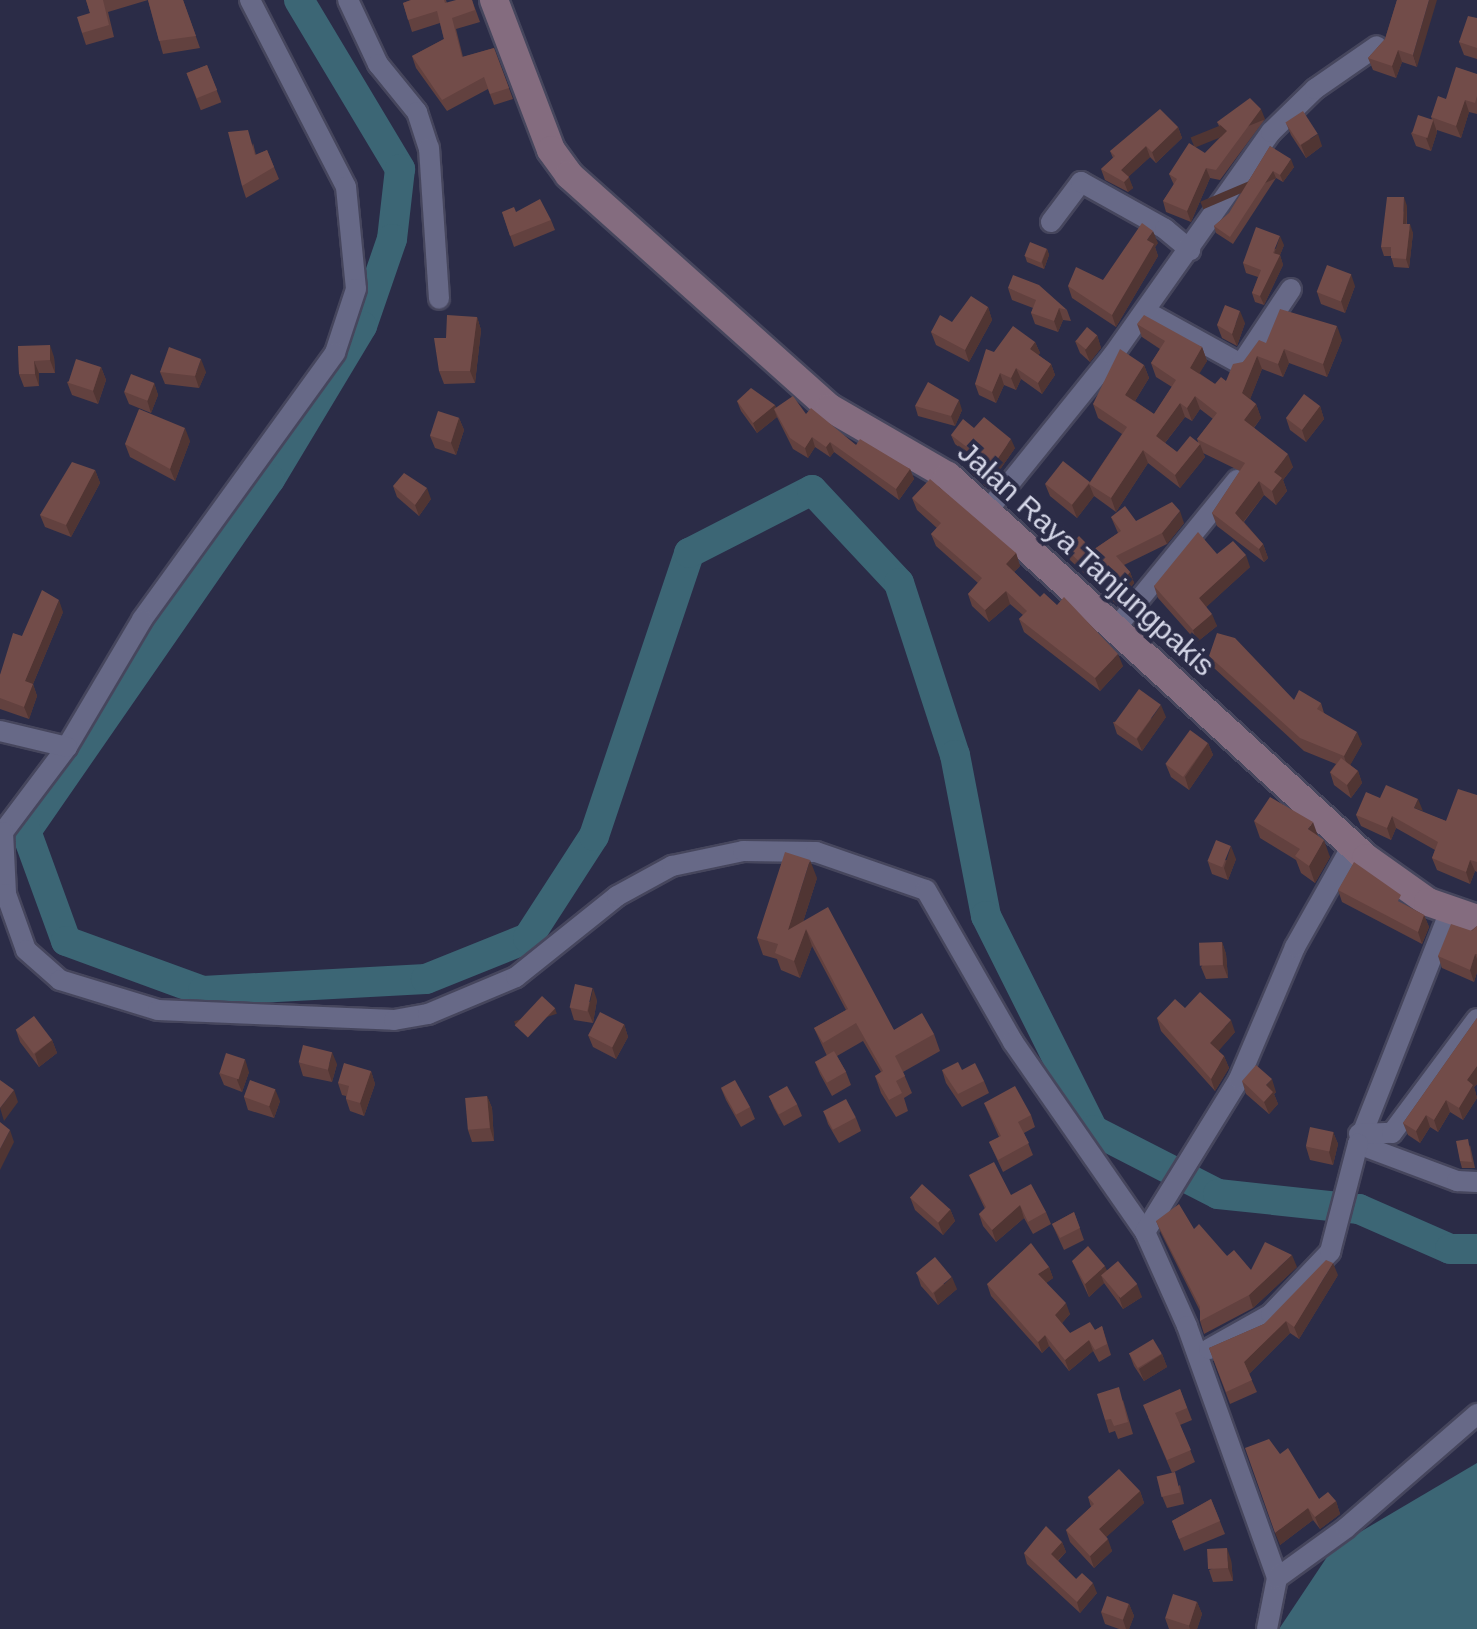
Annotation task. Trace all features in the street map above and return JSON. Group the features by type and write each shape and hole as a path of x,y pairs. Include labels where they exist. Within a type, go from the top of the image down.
{"street":[{"path":"250,0 346,187 352,304 335,352 142,620 67,747 2,832 2,866 13,923 26,950 60,980 158,1010 361,1022 428,1014 499,986 645,876 672,866 778,849 848,859 926,890 940,904 982,991 1145,1232 1197,1353 1277,1578 1267,1629"},
{"path":"348,0 378,64 416,112 429,148 438,299"},
{"name":"Jalan Raya Tanjungpakis","path":"494,0 551,150 569,174 830,408 929,461 988,510 1352,846 1464,915"},
{"path":"988,510 1145,312 1271,132 1315,89 1376,46"},
{"path":"1052,222 1081,182 1165,229 1190,250"},
{"path":"1145,312 1241,364 1291,289"},
{"path":"1115,629 1237,480"},
{"path":"0,731 67,747"},
{"path":"1145,1232 1239,1079 1295,947 1352,846"},
{"path":"1197,1353 1271,1314 1330,1252 1358,1139 1464,915"},
{"path":"1358,1139 1392,1133 1477,1018"},
{"path":"1358,1139 1456,1181 1477,1182"},
{"path":"1277,1578 1346,1528 1477,1414"}],"water":[{"path":"1477,1463 1477,1629 1279,1629 1333,1548"}],"building":[{"path":"86,0 103,0 109,25 82,33 77,17 90,13"},
{"path":"148,0 183,0 196,36 159,41"},
{"path":"472,0 475,10 452,18 462,57 494,48 509,88 490,94 484,77 442,100 412,56 444,39 437,11 408,20 403,3"},
{"path":"1397,0 1429,0 1413,55 1398,50 1392,66 1368,58 1385,39"},
{"path":"1468,16 1477,18 1477,48 1459,42"},
{"path":"207,65 217,90 197,98 187,73"},
{"path":"1456,67 1477,74 1477,96 1475,103 1465,100 1456,126 1431,117 1438,96 1446,99"},
{"path":"1250,98 1261,109 1216,170 1206,168 1187,211 1163,201 1177,179 1169,174 1189,143 1205,153 1227,131 1217,122"},
{"path":"1160,109 1178,127 1152,152 1146,146 1121,170 1129,177 1124,182 1101,169 1115,156 1110,151"},
{"path":"1303,111 1318,134 1300,145 1285,122"},
{"path":"1418,115 1433,120 1427,138 1412,133"},
{"path":"248,130 255,155 267,150 274,167 242,186 228,132"},
{"path":"1270,146 1291,159 1280,175 1273,171 1230,237 1214,226 1229,213"},
{"path":"1387,197 1404,197 1403,224 1410,224 1406,259 1391,258 1391,247 1381,247"},
{"path":"540,199 551,220 510,236 502,212 514,207 516,212"},
{"path":"1142,223 1153,231 1147,240 1154,244 1112,315 1068,286 1076,267 1103,280"},
{"path":"1256,227 1280,236 1273,253 1280,255 1260,296 1252,293 1261,270 1243,263"},
{"path":"1030,242 1047,249 1041,263 1024,256"},
{"path":"1327,265 1351,274 1341,301 1317,292"},
{"path":"1013,275 1039,285 1067,310 1059,308 1054,321 1031,313 1036,300 1008,288"},
{"path":"971,296 988,307 965,350 931,332 940,315 952,322"},
{"path":"1225,305 1240,311 1232,334 1217,325"},
{"path":"1280,309 1337,326 1323,364 1284,349 1278,364 1257,356 1242,393 1256,404 1244,420 1288,454 1274,472 1282,478 1272,491 1259,481 1235,513 1263,544 1259,549 1212,513 1245,463 1197,439 1217,413 1195,396 1187,408 1180,403 1156,436 1177,452 1190,436 1200,444 1175,475 1143,450 1111,498 1089,484 1127,427 1093,404 1120,349 1144,365 1125,395 1154,414 1176,380 1151,363 1165,341 1137,324 1144,315 1202,347 1190,368 1215,384 1221,377 1226,381 1233,364 1243,362 1259,340 1266,343"},
{"path":"447,315 477,317 470,371 439,371 434,338 446,338"},
{"path":"1013,326 1035,342 1030,349 1051,364 1038,383 1016,368 1011,378 1000,373 992,392 975,384 986,349 994,352"},
{"path":"1087,327 1097,335 1086,349 1076,341"},
{"path":"50,345 50,360 34,361 35,374 19,374 18,346"},
{"path":"169,347 201,359 195,376 160,372"},
{"path":"76,359 101,367 93,391 68,383"},
{"path":"131,374 154,383 148,401 124,392"},
{"path":"928,382 959,400 951,416 915,406"},
{"path":"751,388 775,405 753,423 737,401"},
{"path":"1304,394 1320,406 1302,430 1286,418"},
{"path":"793,396 806,414 811,408 856,445 860,439 910,469 896,489 830,442 826,447 812,437 805,448 790,438 774,409"},
{"path":"139,409 185,428 170,469 125,444"},
{"path":"438,411 459,418 451,443 430,436"},
{"path":"984,417 1011,439 984,479 969,466 972,451 951,435 963,419 974,428"},
{"path":"1063,461 1090,482 1072,505 1045,484"},
{"path":"72,462 95,470 66,525 40,515"},
{"path":"404,473 427,488 415,505 393,486"},
{"path":"930,479 1016,553 1006,564 1040,597 1044,593 1057,605 1064,597 1118,654 1095,678 1019,619 1027,611 1006,591 985,610 968,594 982,578 931,534 941,523 912,498"},
{"path":"1172,502 1180,511 1162,533 1116,556 1130,572 1113,594 1066,549 1079,536 1093,550 1121,531 1111,517 1125,506 1136,521"},
{"path":"1198,532 1217,554 1233,541 1246,555 1199,598 1212,614 1193,630 1154,586"},
{"path":"42,590 59,600 25,681 33,684 24,707 0,698 0,675 13,633 22,636"},
{"path":"1217,633 1235,638 1294,700 1299,690 1321,703 1317,709 1357,732 1344,756 1300,738 1209,656"},
{"path":"1139,689 1161,705 1136,739 1114,723"},
{"path":"1190,730 1208,743 1183,777 1165,764"},
{"path":"1341,758 1358,771 1347,785 1330,772"},
{"path":"1386,785 1418,799 1414,808 1446,821 1458,789 1477,795 1477,862 1470,860 1466,872 1432,858 1438,842 1392,816 1387,828 1356,815 1366,792 1380,798"},
{"path":"1270,797 1313,822 1308,829 1324,840 1309,866 1295,856 1300,849 1254,821"},
{"path":"1216,840 1231,846 1222,867 1207,861"},
{"path":"785,852 810,860 788,930 828,907 894,1030 922,1013 934,1034 895,1056 905,1076 896,1081 902,1093 889,1100 875,1076 883,1071 856,1023 823,1043 814,1028 848,1009 806,929 794,961 775,953 778,944 757,938"},
{"path":"1354,862 1401,895 1398,901 1424,915 1418,932 1338,890"},
{"path":"1451,924 1472,931 1477,926 1477,954 1470,970 1438,956"},
{"path":"1222,942 1223,965 1200,966 1199,943"},
{"path":"575,984 593,988 587,1011 570,1007"},
{"path":"1200,992 1231,1020 1210,1043 1224,1056 1211,1079 1157,1018 1175,999 1185,1008"},
{"path":"542,996 555,1008 528,1038 515,1025"},
{"path":"600,1012 624,1024 612,1047 588,1035"},
{"path":"34,1016 52,1040 34,1054 16,1030"},
{"path":"1477,1018 1477,1066 1467,1080 1473,1085 1459,1108 1446,1100 1434,1120 1426,1115 1416,1131 1403,1123"},
{"path":"303,1045 332,1052 328,1070 299,1062"},
{"path":"834,1051 846,1072 827,1083 815,1062"},
{"path":"226,1053 245,1059 239,1079 220,1073"},
{"path":"958,1062 962,1070 975,1063 984,1081 958,1094 942,1070"},
{"path":"344,1063 371,1071 360,1103 346,1099 349,1086 338,1083"},
{"path":"1256,1065 1272,1079 1266,1085 1273,1092 1264,1102 1242,1081"},
{"path":"0,1080 14,1090 0,1108"},
{"path":"250,1080 275,1089 269,1106 244,1097"},
{"path":"735,1080 750,1107 736,1115 721,1088"},
{"path":"787,1086 797,1104 779,1115 769,1096"},
{"path":"1015,1086 1031,1115 1018,1122 1029,1143 998,1160 989,1142 1001,1136 984,1103"},
{"path":"487,1096 490,1128 468,1130 465,1098"},
{"path":"846,1099 856,1118 833,1130 823,1111"},
{"path":"0,1122 10,1130 0,1149"},
{"path":"1310,1127 1333,1132 1329,1152 1306,1147"},
{"path":"1468,1139 1472,1162 1460,1161 1456,1141"},
{"path":"994,1162 1011,1195 1031,1184 1046,1212 1028,1222 1020,1205 992,1230 979,1214 986,1207 969,1175"},
{"path":"922,1184 950,1209 938,1223 910,1197"},
{"path":"1179,1204 1194,1229 1199,1224 1227,1256 1234,1250 1251,1270 1265,1242 1292,1255 1249,1295 1200,1321 1200,1307 1156,1221"},
{"path":"1074,1212 1080,1228 1060,1238 1052,1224"},
{"path":"1031,1243 1049,1267 1038,1274 1066,1303 1055,1315 1070,1333 1090,1322 1095,1330 1102,1326 1107,1344 1095,1350 1089,1340 1065,1360 1045,1335 1038,1342 987,1284"},
{"path":"1088,1246 1105,1266 1085,1284 1072,1261"},
{"path":"935,1257 952,1277 933,1293 916,1273"},
{"path":"1326,1260 1333,1263 1294,1327 1286,1321 1244,1362 1252,1380 1226,1392 1209,1348 1264,1324"},
{"path":"1118,1261 1137,1284 1120,1298 1101,1275"},
{"path":"1153,1339 1162,1354 1138,1368 1129,1353"},
{"path":"1119,1387 1128,1422 1114,1426 1111,1419 1105,1420 1097,1394"},
{"path":"1180,1389 1187,1408 1175,1413 1191,1450 1167,1460 1143,1405"},
{"path":"1269,1439 1280,1454 1288,1448 1319,1499 1328,1492 1336,1501 1315,1517 1308,1508 1275,1533 1245,1448"},
{"path":"1119,1469 1140,1491 1099,1529 1108,1539 1090,1556 1066,1530 1094,1504 1088,1497"},
{"path":"1175,1472 1180,1492 1162,1497 1157,1477"},
{"path":"1211,1499 1220,1521 1179,1539 1172,1521"},
{"path":"1046,1526 1062,1542 1051,1554 1076,1579 1082,1573 1093,1583 1077,1602 1024,1553"},
{"path":"1227,1548 1228,1568 1208,1569 1207,1549"},
{"path":"1173,1594 1197,1602 1189,1626 1165,1618"},
{"path":"1107,1596 1129,1604 1123,1620 1101,1612"}],"waterway":[{"path":"299,0 400,169 392,239 362,326 270,479 26,831 66,941 203,991 426,979 528,938 594,836 689,553 812,490 899,583 955,755 986,916 1093,1130 1218,1194 1359,1209 1450,1249 1477,1249"}]}
